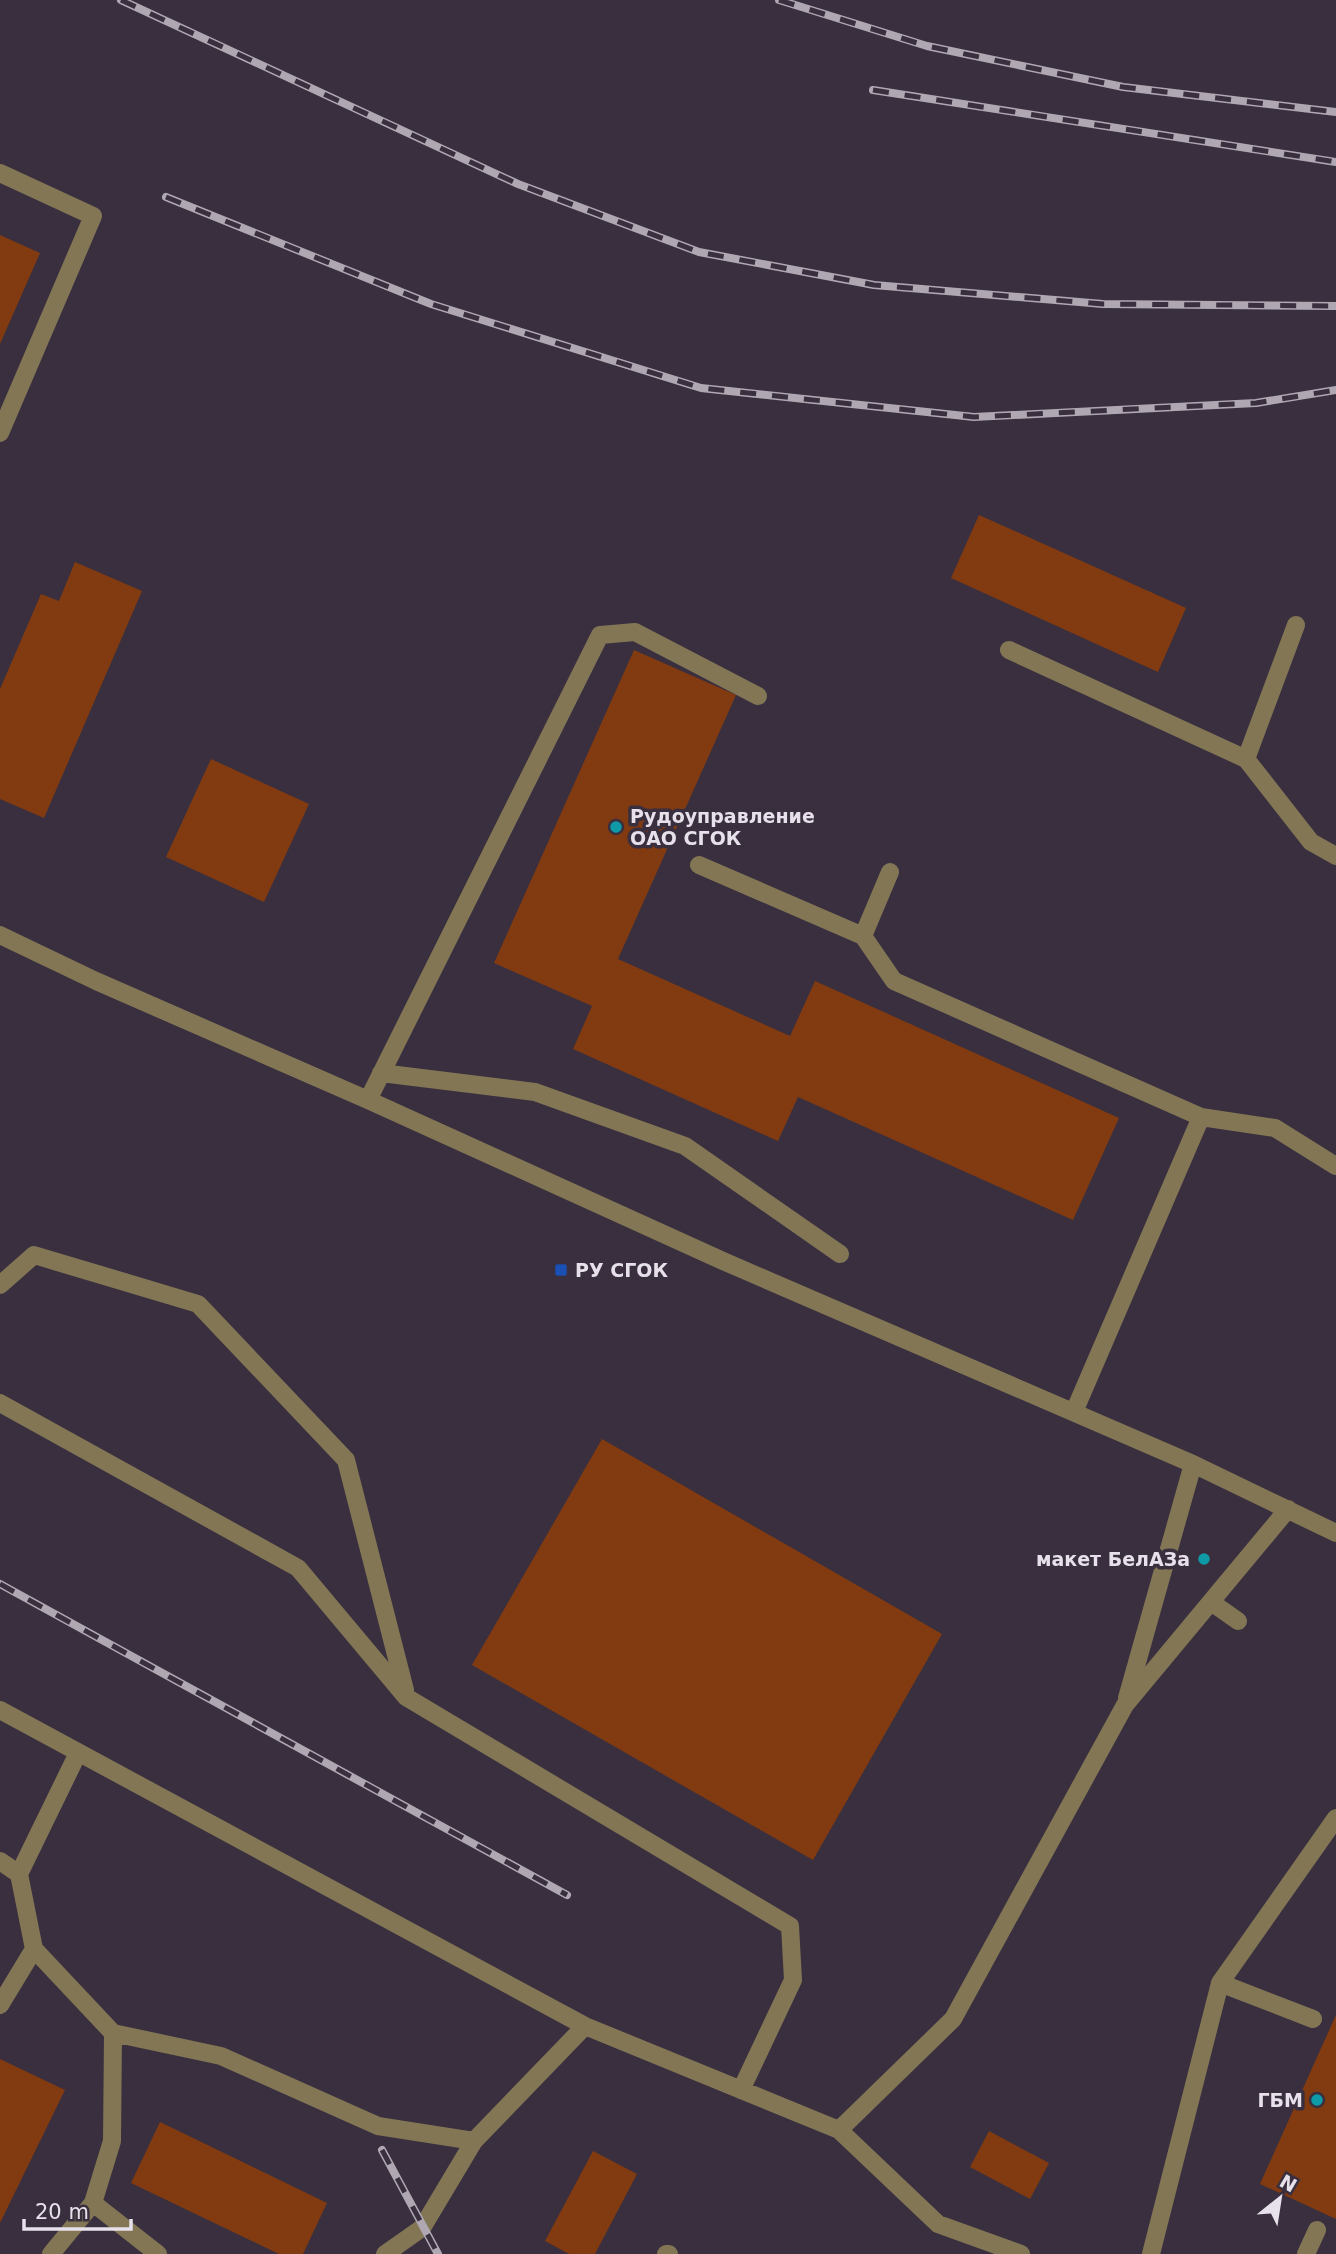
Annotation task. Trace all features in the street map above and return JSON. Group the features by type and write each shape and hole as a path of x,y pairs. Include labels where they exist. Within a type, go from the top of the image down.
{"street":[{"path":"0,173 93,216 0,433"},
{"path":"1246,759 1296,625"},
{"path":"368,1100 600,635 635,632 758,696"},
{"path":"1009,650 1246,759 1311,842 1336,856"},
{"path":"699,865 863,936 894,981 1201,1117 1275,1128 1336,1166"},
{"path":"863,936 890,872"},
{"path":"0,935 96,981 368,1100 723,1261 1193,1464 1336,1533"},
{"path":"381,1073 534,1092 685,1146 840,1254"},
{"path":"1074,1412 1201,1117"},
{"path":"0,1285 34,1255 198,1304 346,1460 406,1697"},
{"path":"0,1403 298,1568 406,1697 790,1926 793,1980 741,2090"},
{"path":"1125,1705 1193,1464"},
{"path":"839,2130 953,2019 1125,1705 1288,1510"},
{"path":"1211,1602 1238,1621"},
{"path":"0,1710 585,2026 839,2130 938,2224 1021,2254"},
{"path":"78,1753 19,1874 34,1950 114,2034 221,2056 378,2126 474,2141"},
{"path":"1151,2254 1220,1983 1336,1818"},
{"path":"0,1861 19,1874"},
{"path":"0,2005 34,1950"},
{"path":"1220,1983 1313,2019"},
{"path":"385,2254 422,2228 474,2141 585,2026"},
{"path":"51,2254 93,2203 112,2141 114,2034"},
{"path":"93,2203 158,2254"},
{"path":"1306,2254 1317,2230"}],"building":[{"path":"0,235 40,253 0,344"},
{"path":"979,515 1186,608 1158,672 951,578"},
{"path":"75,562 142,591 44,818 0,799 0,689 41,594 59,601"},
{"name":"Рудоуправление ОАО СГОК","path":"634,650 736,695 618,959 790,1036 815,981 1119,1118 1073,1220 798,1097 778,1141 573,1049 592,1006 494,963"},
{"path":"211,759 309,804 264,902 166,857"},
{"path":"602,1439 942,1634 813,1860 472,1665"},
{"name":"ГБМ","path":"1336,2015 1336,2219 1260,2184"},
{"path":"0,2059 65,2090 0,2223"},
{"path":"160,2122 327,2203 303,2254 279,2254 131,2183"},
{"path":"989,2131 1049,2163 1030,2199 970,2167"},
{"path":"593,2151 637,2174 595,2254 569,2254 545,2241"}],"railway":[{"path":"121,0 518,184 699,252 874,285 1103,304 1336,306"},
{"path":"779,0 927,46 1123,87 1336,112"},
{"path":"873,90 1336,162"},
{"path":"166,197 431,304 701,388 974,417 1256,403 1336,390"},
{"path":"0,1584 567,1895"},
{"path":"382,2150 438,2254"}],"place":[{"name":"Рудоуправление ОАО СГОК","path":"616,827"},
{"name":"РУ СГОК","path":"561,1270"},
{"name":"макет БелАЗа","path":"1204,1559"},
{"name":"ГБМ","path":"1317,2100"}]}
